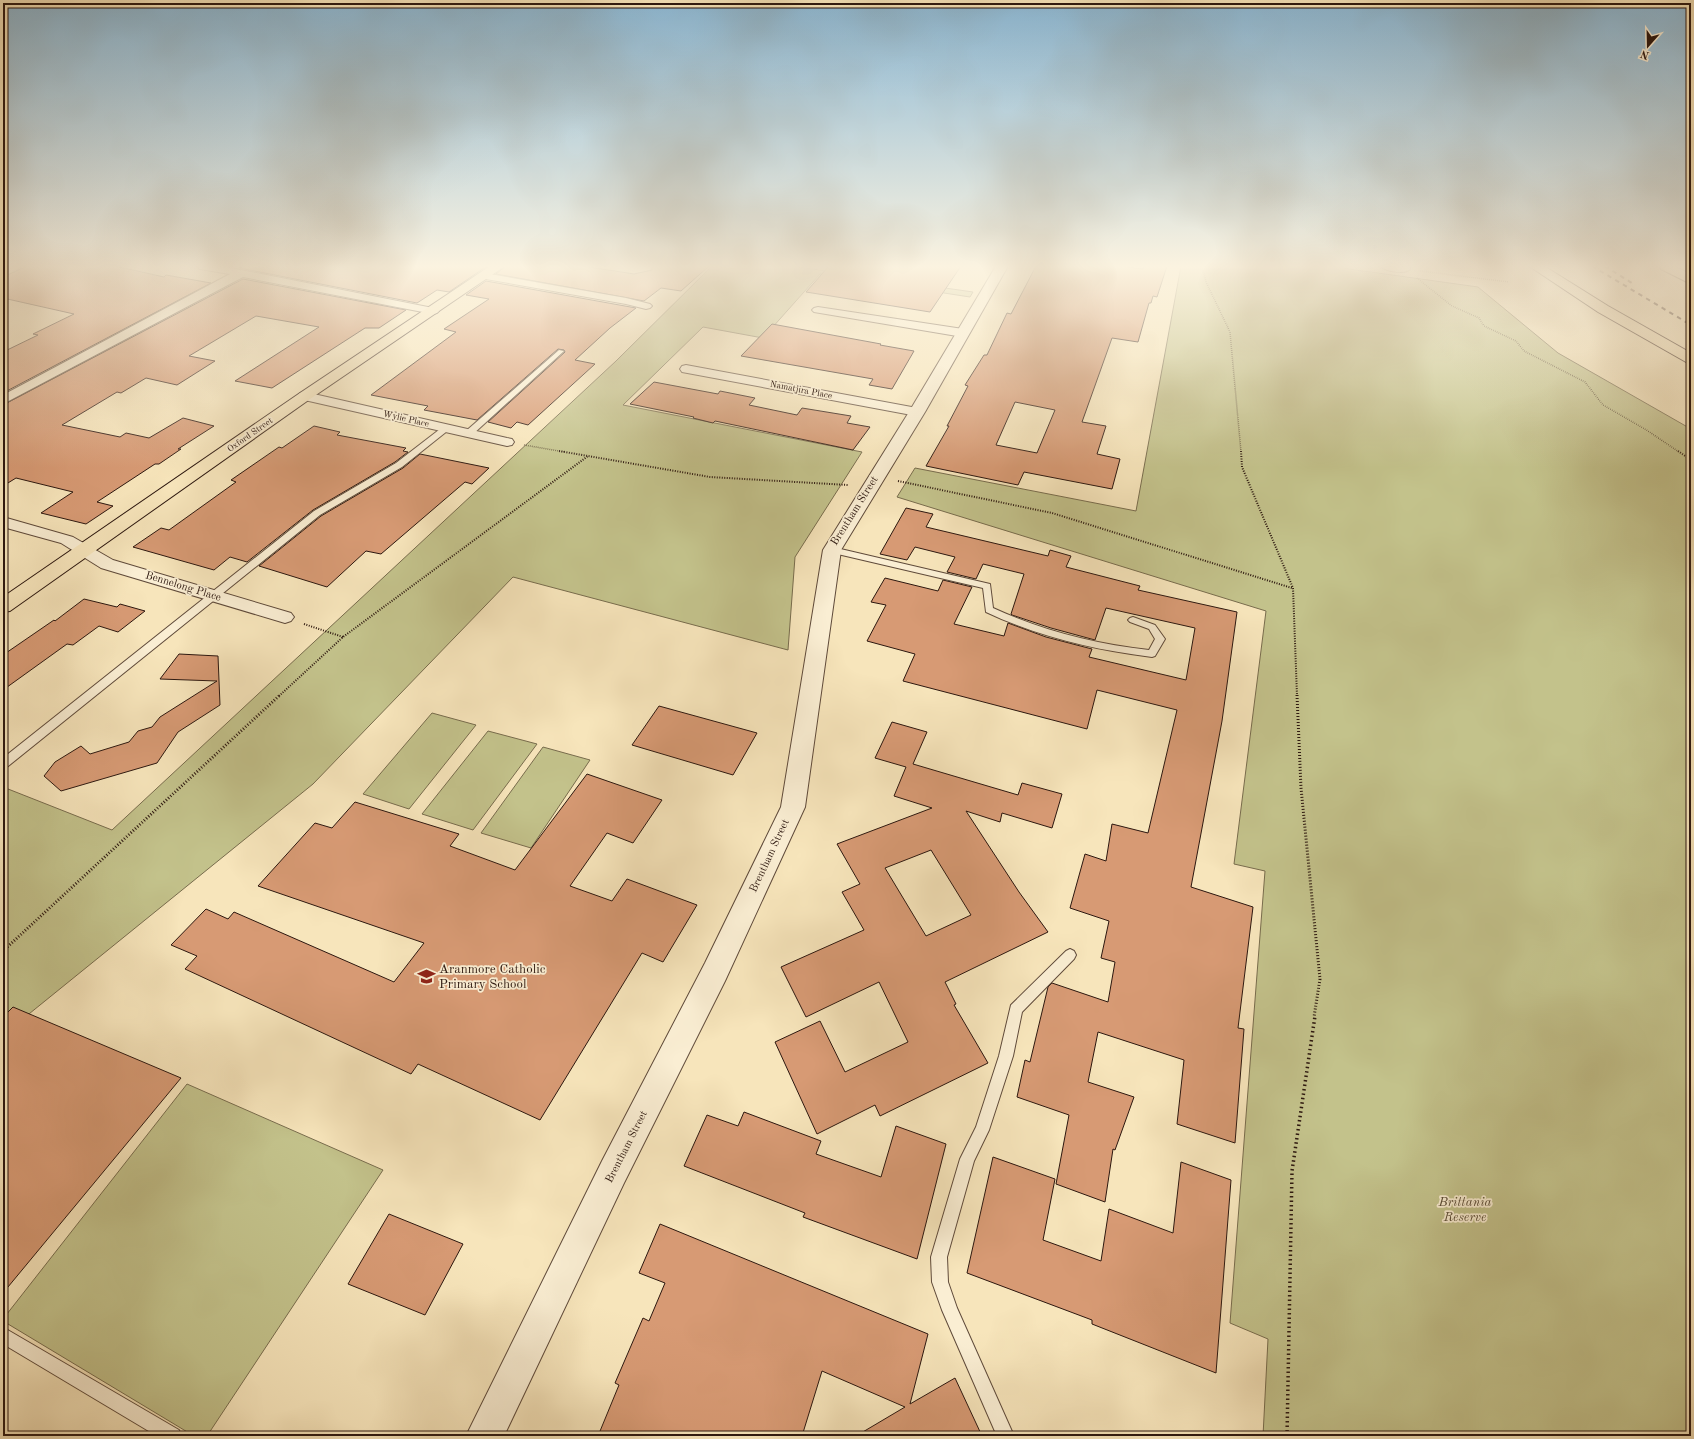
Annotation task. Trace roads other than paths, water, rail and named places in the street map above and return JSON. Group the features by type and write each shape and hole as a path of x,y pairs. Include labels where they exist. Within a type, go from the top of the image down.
{"main road":[{"name":"Oxford Street","path":"3,606 305,396 400,333"},
{"path":"1646,333 1691,359"}],"street":[{"path":"3,400 128,333"},
{"name":"Brentham Street","path":"485,1436 614,1172 715,972 793,807 832,550 963,333"},
{"name":"Namatjira Place","path":"686,369 916,412"},
{"name":"Wylie Place","path":"305,396 507,442"},
{"name":"Bennelong Place","path":"3,522 67,540 107,564 286,617"}],"lane":[{"path":"469,433 561,351"},
{"path":"3,764 317,513 399,465 447,428"},
{"path":"832,550 987,586 989,610 1006,618 1034,628 1102,647 1152,654 1160,639 1152,627 1133,620"},
{"path":"1006,1436 950,1310 940,1282 940,1257 967,1159 982,1130 1006,1056 1016,1009 1070,955"},
{"path":"6,1337 173,1436"}],"place":[{"name":"Aranmore Catholic Primary School","path":"426,976"}],"park label":[{"name":"Brittania Reserve","path":"1465,1210"}]}
